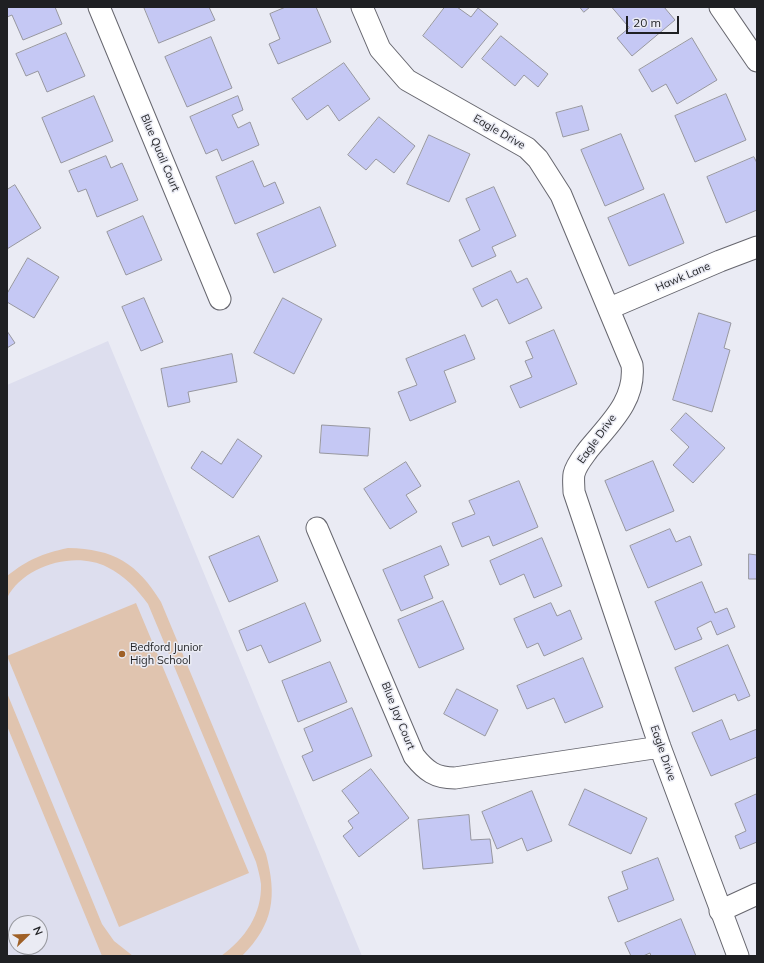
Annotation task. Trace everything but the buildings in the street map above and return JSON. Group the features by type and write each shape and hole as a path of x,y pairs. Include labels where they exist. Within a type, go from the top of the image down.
{"street":[{"name":"Blue Quail Court","path":"99,7 220,300"},
{"name":"Eagle Drive","path":"362,7 380,49 407,80 527,148 538,159 561,195 610,308 632,365 633,378 630,393 623,406 581,460 574,474 574,492 660,747 738,956"},
{"path":"720,7 757,61"},
{"name":"Hawk Lane","path":"610,308 720,260 757,247"},
{"name":"Blue Jay Court","path":"317,528 377,665 414,756 424,769 443,778 455,778 660,747"},
{"path":"720,911 757,894"}],"shaded area":[{"name":"Bedford Junior High School","path":"108,341 362,956 7,956 7,385"},
{"path":"68,548 99,551 123,561 143,577 161,602 266,854 272,896 270,909 267,921 261,932 242,956 221,956 238,942 250,925 259,906 261,884 256,862 148,604 130,583 119,574 94,562 80,560 51,564 38,569 25,577 7,598 7,576 22,565 36,558"},
{"path":"136,603 249,873 119,927 7,656"},
{"path":"7,693 102,924 114,941 133,956 102,956 7,726"}],"place":[{"name":"Bedford Junior High School","path":"122,654"}]}
